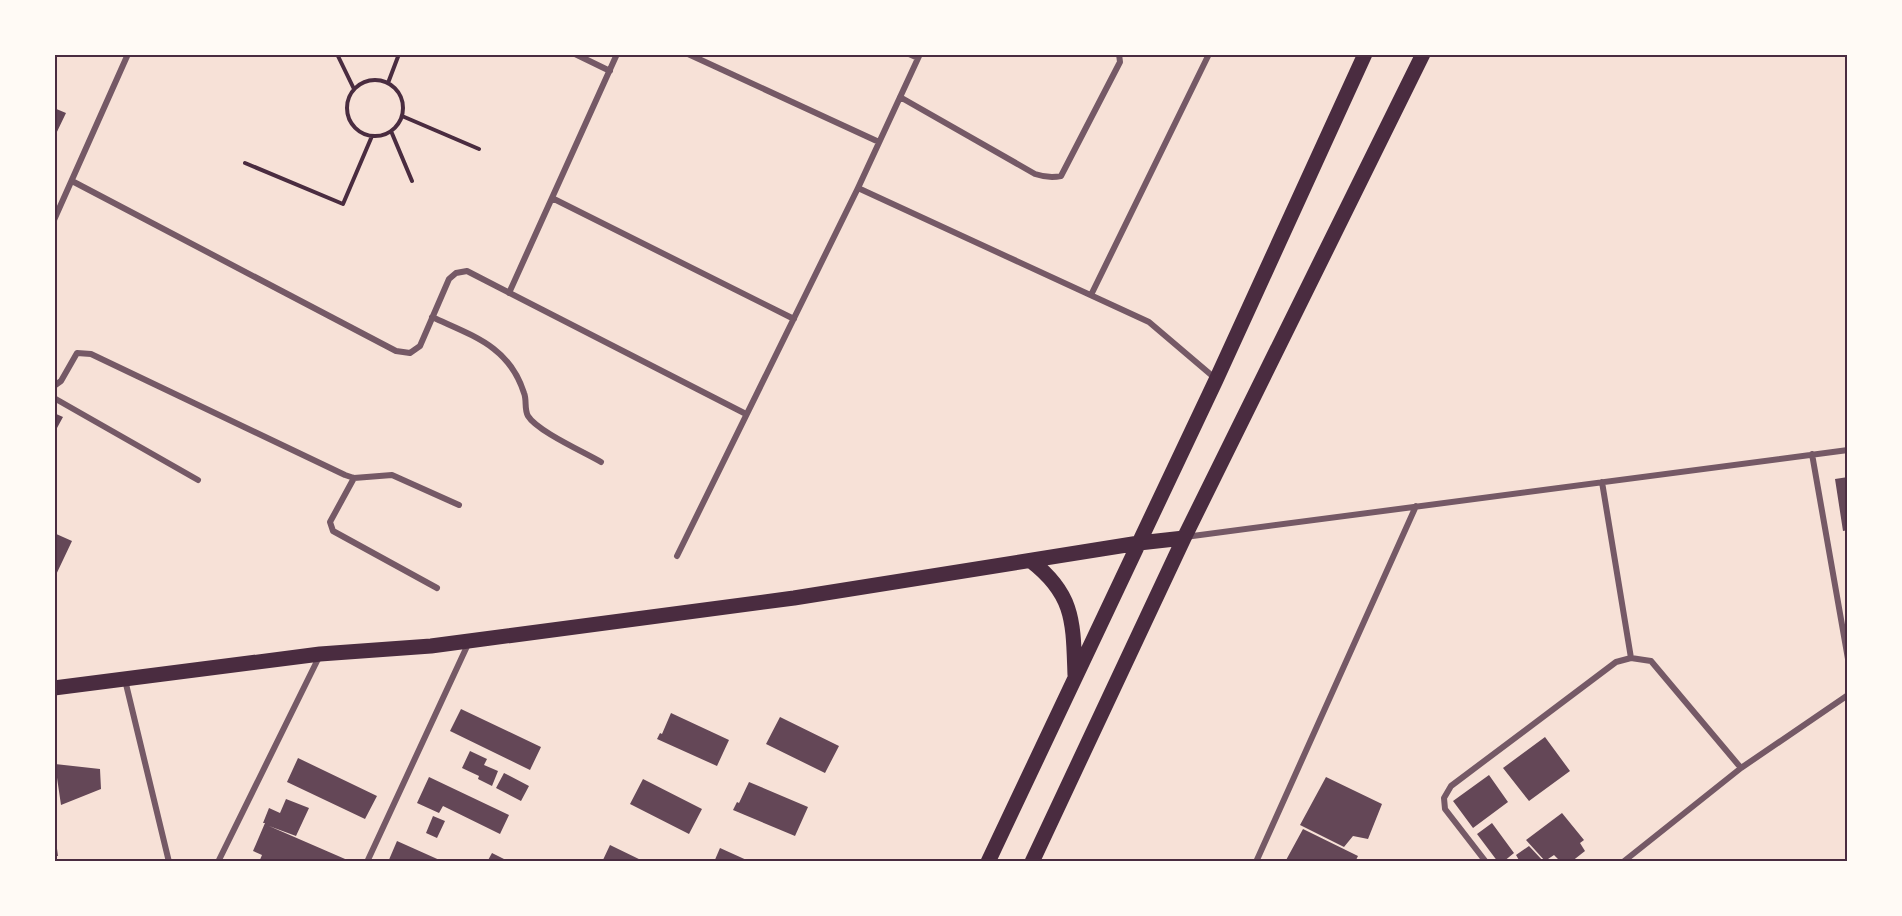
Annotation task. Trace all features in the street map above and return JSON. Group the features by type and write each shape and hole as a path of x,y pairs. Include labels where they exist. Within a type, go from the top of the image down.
{"main road":[{"path":"988,862 1216,380 1365,54"},
{"path":"1032,862 1184,538 1423,54"},
{"path":"54,688 320,654 431,646 794,598 1139,543 1184,538"},
{"path":"1031,561 1047,573 1058,586 1069,607 1073,627 1076,678"}],"street":[{"path":"54,220 128,54"},
{"path":"575,54 610,71"},
{"path":"509,293 617,54"},
{"path":"688,54 879,142"},
{"path":"677,556 858,188 919,56 909,54"},
{"path":"900,97 1035,174 1054,178 1061,176 1119,62 1119,54"},
{"path":"1091,295 1209,54"},
{"path":"72,181 396,351 410,353 420,346 449,279 456,273 467,271 746,414"},
{"path":"858,188 1149,322 1216,380"},
{"path":"552,198 794,319"},
{"path":"432,317 485,341 500,353 510,364 525,394 527,414 537,426 601,462"},
{"path":"54,386 61,381 77,353 91,354 354,478 392,475 459,505"},
{"path":"54,398 198,480"},
{"path":"1184,538 1848,450"},
{"path":"1812,454 1848,659"},
{"path":"354,478 330,522 333,531 437,588"},
{"path":"1602,482 1631,658"},
{"path":"1256,862 1416,506"},
{"path":"367,862 470,641"},
{"path":"218,862 320,654"},
{"path":"1486,862 1445,809 1444,798 1451,786 1616,662 1631,658 1651,662 1741,768"},
{"path":"124,680 169,862"},
{"path":"1623,862 1741,768 1848,695"}],"path":[{"path":"338,54 354,89"},
{"path":"387,83 399,54"},
{"path":"370,80 387,83 401,96 402,116 398,124 382,136 372,136 356,129 347,114 346,105 354,89 370,80"},
{"path":"402,116 480,148"},
{"path":"391,131 412,181"},
{"path":"244,163 343,204 372,136"}],"building":[{"path":"54,108 66,113 54,138"},
{"path":"54,413 63,417 57,428 54,426"},
{"path":"1848,477 1848,530 1843,531 1835,479"},
{"path":"54,533 72,541 54,579"},
{"path":"461,709 541,747 530,770 450,731"},
{"path":"671,713 729,740 717,766 657,739 660,733 662,734"},
{"path":"780,717 839,746 825,773 766,744"},
{"path":"1545,737 1570,771 1529,801 1503,768"},
{"path":"470,751 487,759 484,765 498,771 492,786 478,779 479,776 462,768"},
{"path":"298,758 377,796 365,819 287,782"},
{"path":"55,764 100,769 101,789 61,805"},
{"path":"504,773 529,786 521,801 496,788"},
{"path":"1489,775 1508,802 1473,828 1453,801"},
{"path":"429,777 509,815 500,834 443,806 439,813 417,803"},
{"path":"1326,777 1382,804 1368,839 1353,836 1344,847 1300,825"},
{"path":"643,779 702,809 689,834 630,804"},
{"path":"749,782 808,807 795,836 733,810"},
{"path":"286,799 309,808 296,836 269,826 352,862 281,862 275,859 274,862 259,862 262,855 253,851 269,808 280,813"},
{"path":"1562,813 1584,840 1580,843 1585,851 1571,862 1561,862 1554,855 1545,861 1526,840"},
{"path":"433,816 445,821 437,838 426,833"},
{"path":"1492,823 1514,853 1503,862 1498,862 1477,834"},
{"path":"1303,829 1358,856 1355,862 1285,862"},
{"path":"55,834 58,856 54,856"},
{"path":"397,841 444,862 388,862"},
{"path":"610,845 645,862 602,862"},
{"path":"1529,846 1544,862 1520,862 1516,855"},
{"path":"720,848 751,862 714,862"},
{"path":"492,853 504,859 502,862 487,862"}]}
